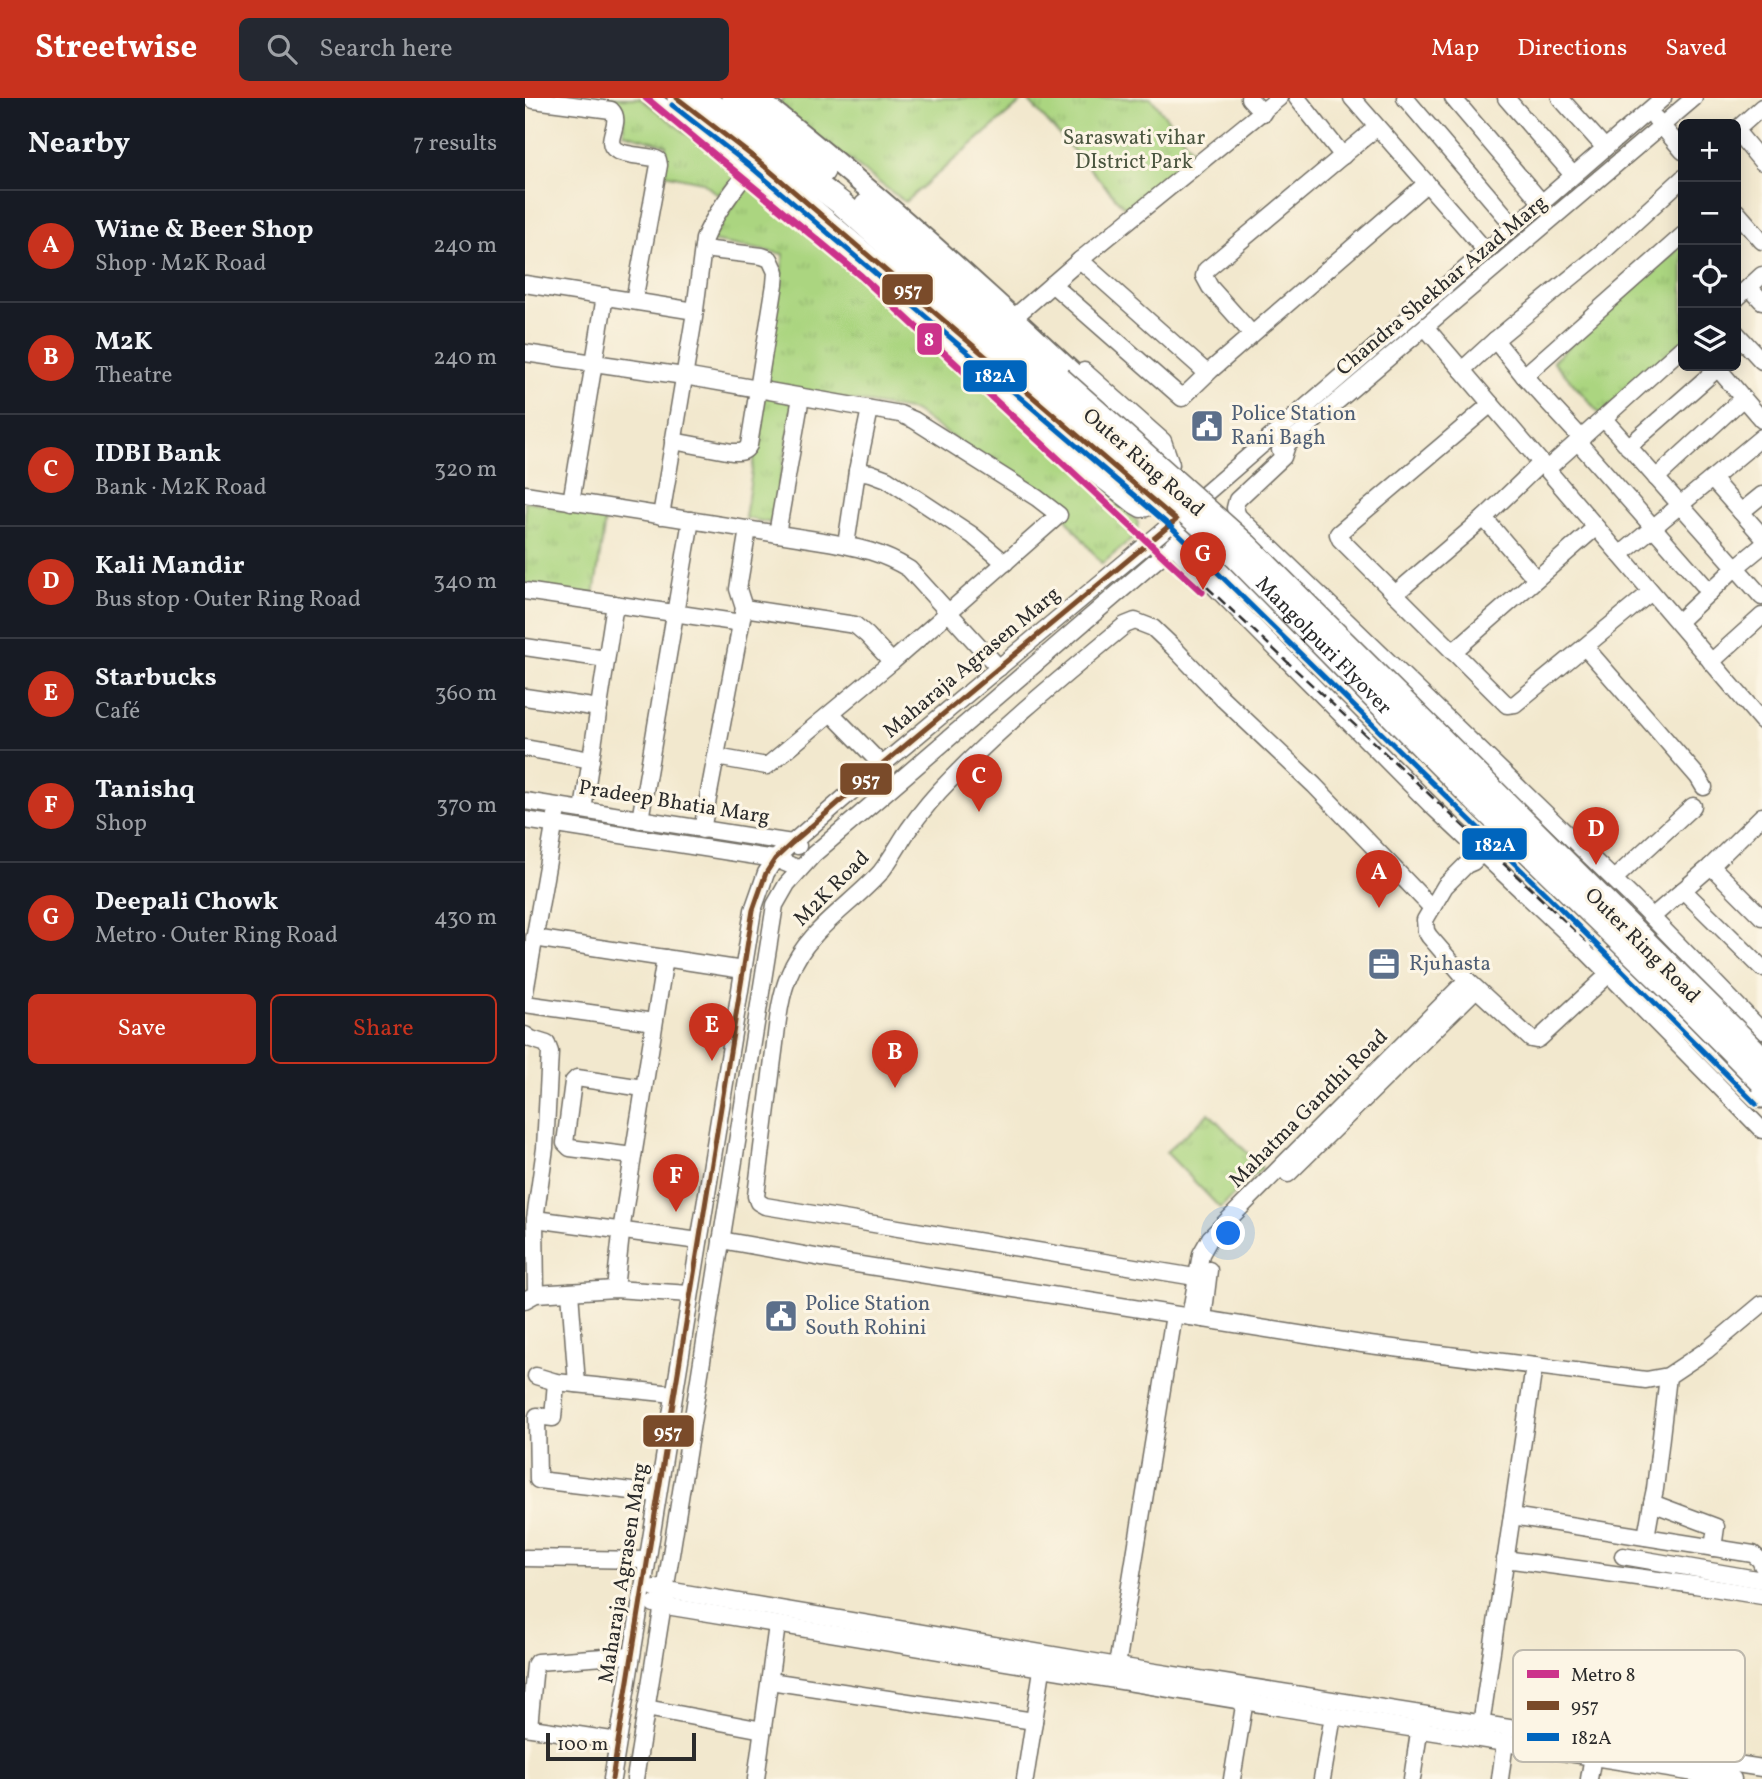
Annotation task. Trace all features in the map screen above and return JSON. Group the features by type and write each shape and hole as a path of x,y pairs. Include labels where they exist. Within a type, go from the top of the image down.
{"highway":[{"name":"Mangolpuri Flyover","path":"702,98 842,204 1234,555 1476,800 1762,1083"},
{"name":"Mangolpuri Flyover","path":"733,98 872,210 1246,545 1762,1058"}],"main road":[{"name":"Outer Ring Road","path":"677,98 752,165 1105,458 1182,526 1762,1098"},
{"name":"Outer Ring Road","path":"756,98 903,218 1211,500 1762,1046"},
{"path":"1105,458 1104,447 1108,437 1123,428 1133,428"},
{"path":"1331,672 1359,644"}],"street":[{"path":"530,98 611,110 617,119 611,143 613,149 658,160 634,301"},
{"path":"651,98 752,165 976,369 1042,433 1134,505 1141,509 1147,508 1153,501"},
{"path":"767,98 1019,313 1163,441 1171,464"},
{"path":"1249,98 1263,113"},
{"path":"1019,313 1279,98"},
{"path":"1297,98 1343,156"},
{"path":"1352,98 1486,251"},
{"path":"1405,98 1514,226"},
{"path":"1453,98 1542,203"},
{"path":"1506,98 1573,176"},
{"path":"1560,98 1605,148"},
{"name":"Chandra Shekhar Azad Marg","path":"1269,450 1287,445 1694,98"},
{"path":"1657,102 1678,142"},
{"name":"Chandra Shekhar Azad Marg","path":"1211,500 1514,226 1657,102"},
{"path":"1741,126 1762,107"},
{"path":"1252,334 1210,287 1204,276 1206,270 1377,127"},
{"path":"1741,137 1762,162"},
{"path":"661,516 703,249 708,230 752,165"},
{"path":"1462,370 1606,249 1679,182"},
{"path":"1052,284 1182,398 1207,373 1427,183"},
{"path":"1741,217 1762,241"},
{"path":"1524,376 1678,239"},
{"path":"673,441 732,452 747,450 775,284 776,272 770,259 703,249"},
{"path":"1080,260 1207,373"},
{"path":"1741,294 1762,275"},
{"path":"525,284 695,311"},
{"path":"1749,287 1762,301"},
{"path":"571,502 605,296"},
{"path":"1426,328 1762,720"},
{"path":"1741,338 1762,361"},
{"path":"1495,340 1710,592"},
{"path":"1395,594 1544,466 1580,440 1678,352"},
{"path":"525,353 758,388 900,414 914,420 1037,498 1059,515 893,662 767,766 716,757"},
{"path":"1628,447 1713,371"},
{"path":"1720,371 1762,420"},
{"path":"777,534 801,397"},
{"path":"1656,478 1743,398"},
{"path":"1491,404 1338,534 1340,539 1511,706 1651,592"},
{"path":"846,545 870,409"},
{"path":"1604,419 1762,597"},
{"path":"1620,555 1762,437"},
{"path":"1287,445 1283,457 1237,500 1235,508 1238,516 1614,879 1762,1031"},
{"path":"857,471 887,480 972,535 1005,563"},
{"path":"1712,479 1762,536"},
{"path":"525,494 872,550 909,569 999,668"},
{"path":"1741,512 1762,495"},
{"path":"1484,519 1537,579"},
{"path":"641,820 691,520"},
{"name":"Maharaja Agrasen Marg","path":"635,1779 775,905 787,884 814,854 1173,545 1182,526"},
{"name":"Maharaja Agrasen Marg","path":"612,1779 753,910 766,873 775,859 792,843 1081,599 1182,526"},
{"path":"1453,652 1595,527"},
{"path":"702,830 743,615 738,589 748,529"},
{"path":"1173,545 1432,806 1478,858 1609,974 1762,1130"},
{"path":"1678,622 1762,546"},
{"path":"525,591 675,613 743,615 855,625 893,662"},
{"path":"1081,599 1094,613"},
{"path":"583,810 615,604"},
{"path":"1711,662 1762,616"},
{"name":"M2K Road","path":"1202,1278 765,1206 758,1202 756,1196 778,1017 787,978 796,959 809,941 880,872 916,820 949,781 1024,710 1125,625 1135,621 1153,628 1222,698 1436,903"},
{"path":"525,647 606,659"},
{"path":"1585,647 1704,787"},
{"path":"1012,682 1024,710"},
{"path":"525,697 599,708"},
{"path":"832,714 882,765"},
{"path":"525,748 591,760"},
{"name":"Pradeep Bhatia Marg","path":"525,801 792,843 814,854"},
{"path":"525,992 534,938 531,918 558,806"},
{"path":"1614,879 1693,806"},
{"path":"1652,917 1711,866 1762,816"},
{"name":"Pradeep Bhatia Marg","path":"525,820 775,859 800,869"},
{"path":"1498,836 1478,858 1466,865 1445,886 1425,920 1429,936 1471,984 1535,1040 1609,974"},
{"path":"1711,866 1762,918"},
{"path":"1683,890 1762,968"},
{"path":"534,938 743,970"},
{"path":"615,1289 643,1088 666,958"},
{"path":"764,971 787,978"},
{"name":"Mahatma Gandhi Road","path":"1117,1666 1189,1317 1202,1278 1201,1254 1210,1238 1471,984"},
{"path":"525,1004 654,1023"},
{"path":"525,1035 547,1044 550,1052 545,1148 535,1219 530,1297 615,1289 690,1294"},
{"path":"633,1156 570,1148 565,1143 573,1082 577,1078 643,1088"},
{"path":"535,1219 699,1241"},
{"path":"721,1240 1362,1344 1646,1380 1668,1376 1707,1350 1762,1304"},
{"path":"570,1292 577,1384"},
{"path":"1481,1725 1534,1366"},
{"path":"536,1376 577,1384 674,1394"},
{"path":"1646,1537 1655,1489 1668,1376"},
{"path":"556,1381 553,1418 537,1416 538,1480 657,1494"},
{"path":"1652,1503 1716,1527 1713,1548"},
{"path":"1512,1516 1753,1554 1760,1560 1762,1578"},
{"path":"1623,1556 1762,1578"},
{"path":"525,1558 646,1560"},
{"path":"1505,1559 1695,1585 1762,1578"},
{"path":"641,1594 1044,1661 1333,1716 1481,1725 1513,1730"},
{"path":"664,1597 778,1625 1044,1661 1117,1666 1421,1722 1513,1743"},
{"path":"756,1779 778,1625"},
{"path":"618,1741 527,1727 535,1665 537,1662 631,1655"},
{"path":"1025,1779 1044,1661"},
{"path":"770,1681 1034,1721"},
{"path":"1232,1779 1245,1700"},
{"path":"646,1708 763,1730"},
{"path":"1322,1779 1333,1716"},
{"path":"1412,1779 1421,1722"},
{"path":"1500,1779 1505,1742"},
{"path":"1630,1762 1733,1779"},
{"path":"1717,1762 1762,1769"}],"green space":[{"path":"555,98 640,98 738,173 718,195 702,182 664,174 666,145 624,133 623,110"},
{"path":"785,98 1026,98 905,202 777,106"},
{"name":"Saraswati vihar DIstrict Park","path":"1026,98 1151,98 1200,159 1133,217"},
{"path":"750,180 1138,522 1136,535 1102,564 1061,512 914,411 797,391 772,523 745,518 784,254 711,241"},
{"path":"1678,248 1678,346 1601,415 1553,361"},
{"path":"525,501 606,513 594,596 525,585"},
{"path":"1209,1113 1262,1168 1220,1208 1166,1152"}],"railway":[{"path":"1207,587 1596,950"}],"metro line":[{"name":"8","path":"646,98 861,276 1202,592"}],"transit line":[{"name":"957","path":"612,1779 753,910 766,873 775,859 792,843 882,765 1176,520 756,159 677,98"},
{"name":"182A","path":"672,105 750,166 1170,526 1756,1104"}],"place":[{"name":"Police Station Rani Bagh","path":"1207,426"},
{"name":"Deepali Chowk","path":"1203,590"},
{"name":"IDBI Bank","path":"979,812"},
{"name":"Kali Mandir","path":"1596,865"},
{"name":"Wine & Beer Shop","path":"1379,908"},
{"name":"Rjuhasta","path":"1384,964"},
{"name":"Starbucks","path":"712,1061"},
{"name":"M2K","path":"895,1088"},
{"name":"Tanishq","path":"676,1212"},
{"name":"Police Station South Rohini","path":"781,1316"}]}
